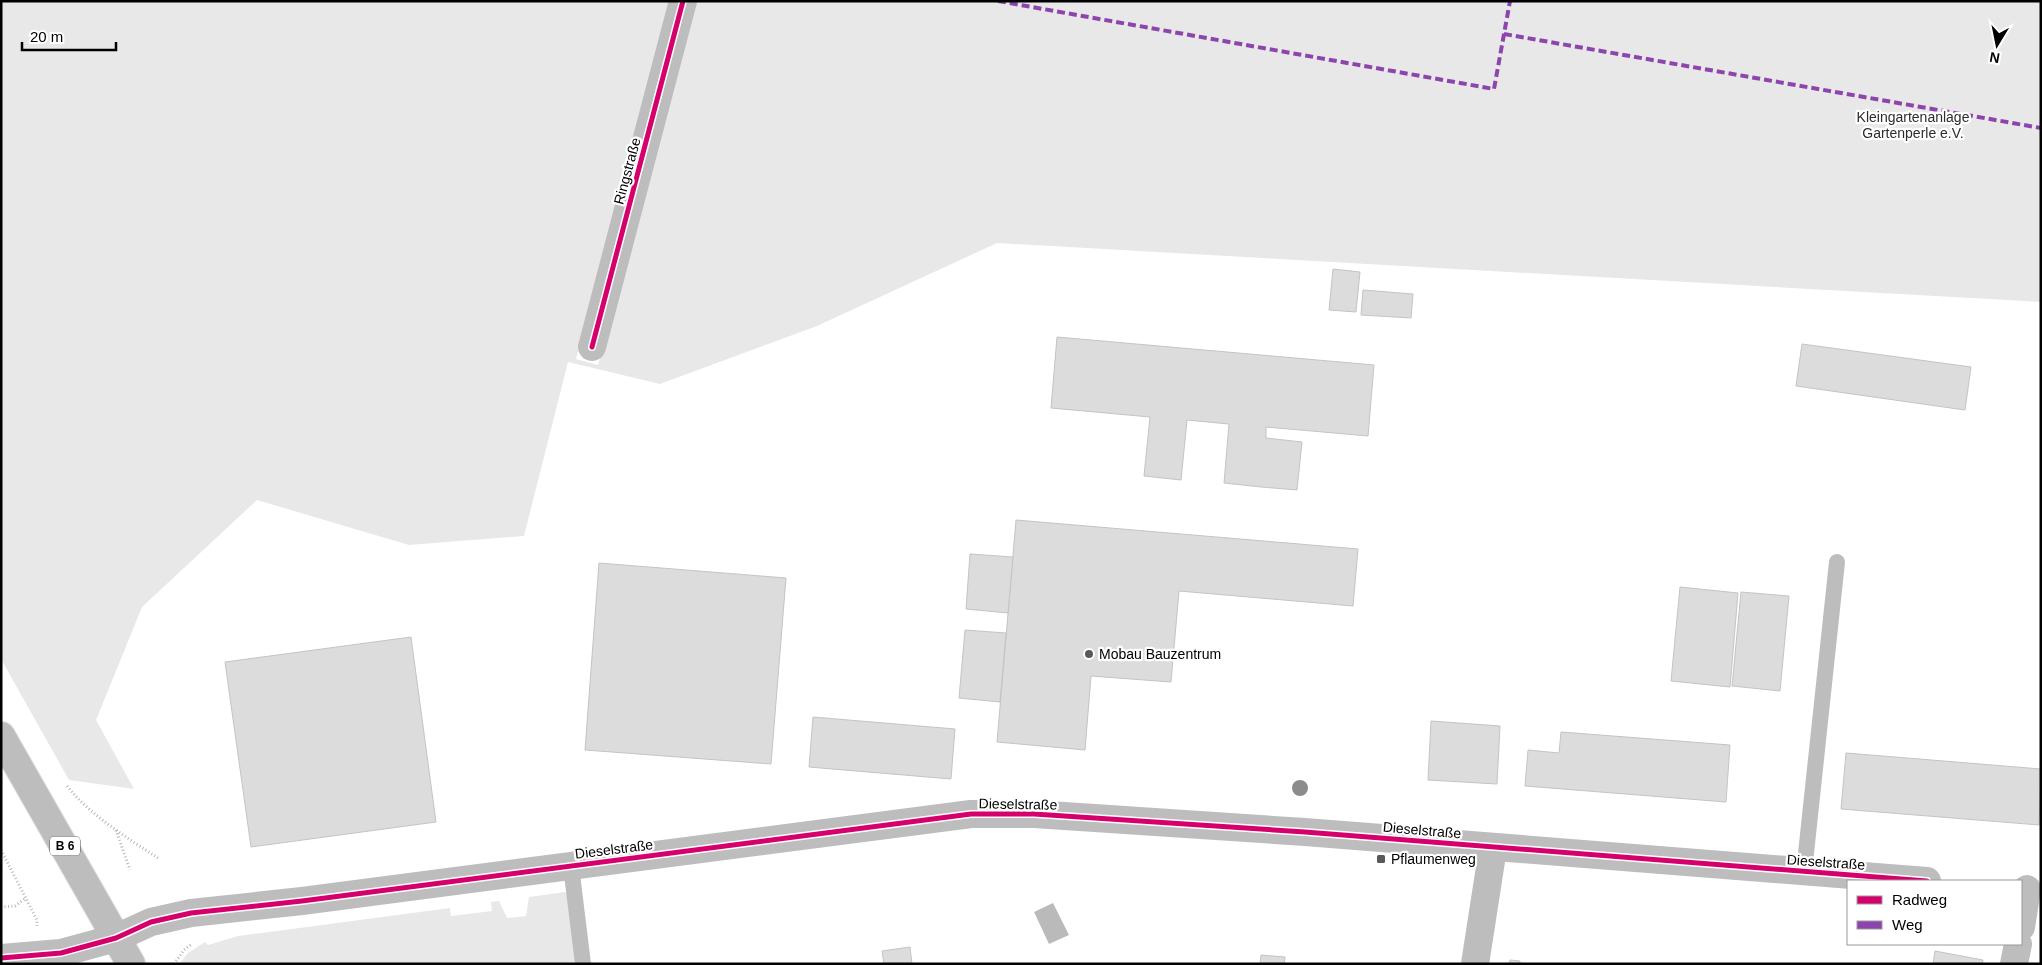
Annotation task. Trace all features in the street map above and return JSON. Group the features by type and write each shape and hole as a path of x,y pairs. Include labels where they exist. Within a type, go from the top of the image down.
{"street":[{"name":"Ringstraße","path":"592,347 683,1"},
{"name":"B 6","path":"1,736 131,964"},
{"name":"Dieselstraße","path":"1,958 61,954 116,938 151,922 191,913 302,901 971,814 1034,814 1322,833 1913,880"},
{"path":"1475,964 1493,848"},
{"path":"2022,923 2030,889"},
{"path":"2014,964 2018,945"}],"lane":[{"path":"1804,872 1837,562"},
{"path":"571,866 583,964"}],"path":[{"path":"64,784 78,800 116,830 158,858"},
{"path":"116,830 130,870"},
{"path":"1,850 37,920 37,925 33,931"},
{"path":"1,907 15,906 26,898"}],"green space":[{"name":"Kleingartenanlage Gartenperle e.V.","path":"1,1 671,1 576,359 598,365 696,1 2041,1 2041,302 997,243 817,326 660,384 568,362 524,536 409,545 257,500 142,607 96,720 134,789 69,780 1,659"},
{"path":"565,892 568,895 576,964 179,964 188,953 205,942 208,945 238,936 450,908 451,916 492,911 491,902 499,901 507,918 526,916 529,897"}],"shaded area":[{"path":"1053,903 1069,935 1049,944 1034,912"}],"building":[{"path":"1333,269 1360,272 1356,312 1329,310"},
{"path":"1363,290 1413,294 1411,318 1361,315"},
{"path":"1057,337 1374,365 1368,436 1266,427 1266,438 1302,442 1297,490 1261,487 1224,483 1229,424 1187,420 1181,480 1144,476 1150,417 1051,408"},
{"path":"1802,344 1971,367 1965,410 1796,386"},
{"name":"Mobau Bauzentrum","path":"1016,520 1358,549 1353,606 1179,591 1171,682 1091,676 1085,750 997,742"},
{"path":"970,554 1013,557 1008,613 966,609"},
{"path":"599,563 786,578 771,764 585,750"},
{"path":"1680,587 1738,593 1730,687 1671,681"},
{"path":"1741,592 1789,596 1780,691 1732,686"},
{"path":"965,630 1006,633 1000,702 959,698"},
{"path":"411,637 436,822 251,847 225,662"},
{"path":"813,717 955,729 951,779 809,767"},
{"path":"1431,721 1500,726 1497,784 1428,780"},
{"path":"1561,732 1730,745 1726,802 1525,786 1528,750 1559,753"},
{"path":"1846,753 2041,769 2039,825 1841,809"},
{"path":"910,947 912,964 884,964 882,951"},
{"path":"1935,951 1983,960 1982,964 1933,964"},
{"path":"1261,955 1285,957 1284,964 1260,964"},
{"path":"1510,960 1520,961 1520,964 1509,964"}],"marked path":[{"path":"998,1 1494,89 1510,1"},
{"path":"1504,34 2041,128"}],"cycle path":[{"path":"592,347 683,1"},
{"path":"1,958 61,953 116,938 151,922 191,913 302,901 971,814 1034,814 1305,832 1914,880"}],"place":[{"name":"Mobau Bauzentrum","path":"1089,654"},
{"name":"Pflaumenweg","path":"1381,859"}]}
